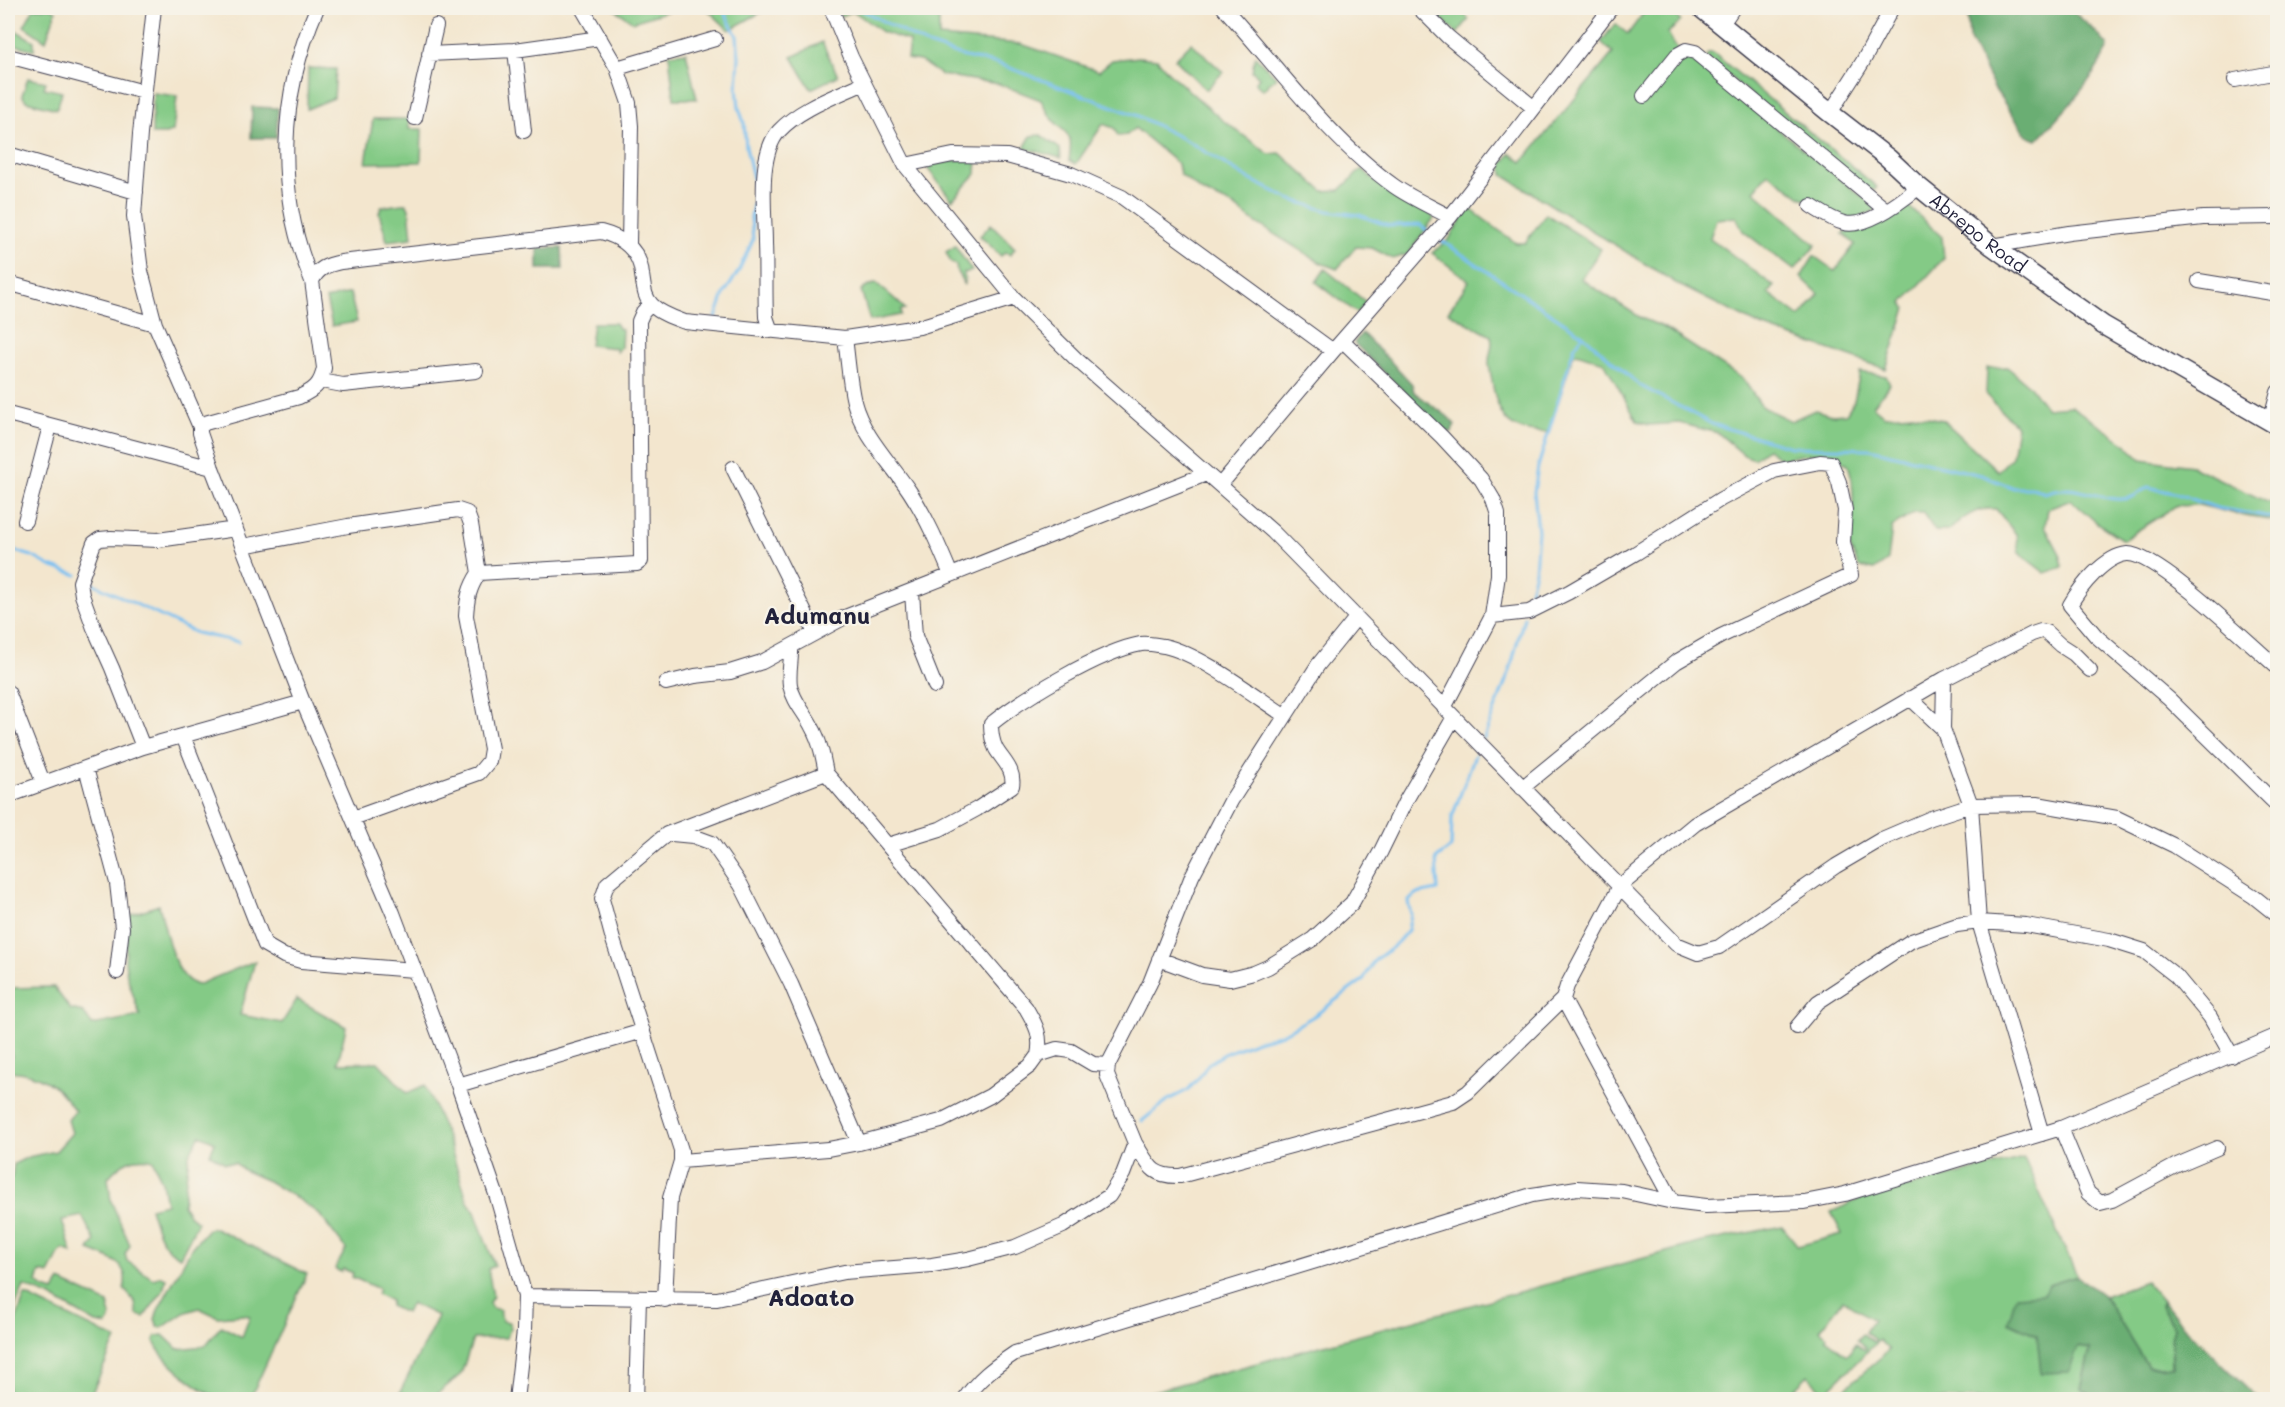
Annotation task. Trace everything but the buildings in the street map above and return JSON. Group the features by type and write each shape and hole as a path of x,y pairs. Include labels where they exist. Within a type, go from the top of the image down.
{"main road":[{"name":"Abrepo Road","path":"1701,8 1888,158 1919,187 1992,246 2103,325 2274,424"}],"street":[{"path":"154,8 144,92 134,216 141,271 155,324 200,427 212,468 303,702 393,913 458,1084 497,1197 525,1296 524,1331 516,1400"},
{"path":"200,427 205,423 299,397 313,390 321,381 324,368 312,281 300,254 294,224 285,139 293,85 308,28 317,8"},
{"path":"582,8 617,68 629,103 631,126 629,244"},
{"path":"831,8 864,83 905,165 1014,298 1076,359 1206,474 1221,484 1272,532 1676,944 1698,953 1719,947 1836,866 1882,839 1931,818 1971,805 2037,804 2116,818 2175,846 2253,896 2277,916"},
{"path":"1224,8 1330,128 1395,187 1448,220"},
{"path":"1419,8 1448,37 1534,108"},
{"path":"1221,484 1448,220 1611,8"},
{"path":"1722,24 1733,8"},
{"path":"1830,113 1862,63 1892,8"},
{"path":"415,118 436,26"},
{"path":"429,54 515,50 600,38"},
{"path":"617,68 715,39"},
{"path":"515,50 524,131"},
{"path":"1644,96 1677,55 1686,50 1695,52 1886,210"},
{"path":"8,56 144,92"},
{"path":"2235,80 2277,72"},
{"path":"771,331 766,317 765,271 765,184 766,161 770,144 779,131 791,121 864,83"},
{"path":"8,154 136,192"},
{"path":"905,165 953,155 1006,156 1071,174 1122,197 1333,351"},
{"path":"1811,206 1846,224 1858,224 1902,201 1919,187"},
{"path":"1992,246 2069,233 2203,218 2277,217"},
{"path":"312,281 317,271 327,265 341,262 601,232 617,236 629,244 642,270 644,294 651,304 664,314 685,322 844,338 919,327 1014,298"},
{"path":"2199,281 2277,294"},
{"path":"8,283 155,324"},
{"path":"480,573 637,564 641,561 639,321 643,312 651,304"},
{"path":"844,338 855,403 866,428 912,494 930,526 951,575"},
{"path":"1160,959 1202,975 1230,980 1254,973 1313,939 1352,903 1381,851 1449,713 1492,616 1498,575 1499,535 1498,514 1493,499 1481,479 1442,437 1343,340"},
{"path":"321,381 343,385 476,371"},
{"path":"2274,424 2277,392"},
{"path":"8,414 212,468"},
{"path":"25,521 50,426"},
{"path":"1492,616 1525,612 1569,592 1721,499 1774,471 1820,462 1831,463 1839,482 1845,510 1843,542 1851,575 1721,636 1676,662 1522,788"},
{"path":"733,468 815,633"},
{"path":"666,683 695,676 730,672 762,662 845,617 1206,474"},
{"path":"243,546 348,526 458,510 466,513 471,524 480,573 470,586 466,600 466,616 491,749 489,761 479,773 353,818"},
{"path":"143,747 94,628 81,578 94,543 100,539 158,540 236,529"},
{"path":"2277,668 2184,586 2142,557 2127,554 2113,559 2084,583 2070,605 2096,636 2169,699 2277,806"},
{"path":"912,592 915,636 935,686"},
{"path":"1356,618 1318,665 1231,801 1192,876 1150,983 1108,1065 1107,1076 1135,1143 1152,1170 1165,1177 1180,1176 1453,1102 1468,1092 1563,999 1567,986 1620,886 1695,824 1944,679 2041,631 2046,632 2074,654 2090,670"},
{"path":"888,845 940,829 977,809 1012,786 1013,780 1008,765 997,750 992,738 991,724 1004,713 1083,666 1125,649 1143,644 1166,646 1193,656 1284,715"},
{"path":"681,1161 828,1149 941,1121 990,1096 1030,1066 1038,1055 1041,1042 1039,1030 1026,1008 826,772 821,749 812,726 797,703 790,686 791,646"},
{"path":"1944,679 1943,729 1971,805 1979,922 2042,1134"},
{"path":"8,692 43,782"},
{"path":"1910,698 1943,729"},
{"path":"8,796 143,747 303,702"},
{"path":"183,736 265,945 270,950 301,961 414,970"},
{"path":"86,768 117,883 122,928 117,972"},
{"path":"665,1300 670,1198 681,1161 678,1138 613,940 602,898 607,884 667,834 826,772"},
{"path":"667,834 693,836 712,843 741,885 791,984 859,1143"},
{"path":"1797,1027 1818,1002 1911,941 1957,925 1979,922 2026,925 2109,940 2144,951 2176,976 2210,1017 2232,1056"},
{"path":"1563,999 1673,1202"},
{"path":"458,1084 643,1031"},
{"path":"964,1400 977,1381 1015,1353 1532,1196 1577,1188 1622,1191 1673,1202 1706,1206 1804,1202 1845,1194 2061,1128 2277,1035"},
{"path":"1038,1055 1057,1049 1071,1051 1093,1064 1108,1065"},
{"path":"2061,1128 2088,1193 2100,1203 2112,1200 2217,1148"},
{"path":"525,1296 699,1300 734,1297 844,1272 932,1265 968,1259 1015,1247 1063,1226 1109,1196 1123,1174 1135,1143"},
{"path":"636,1400 639,1299"}],"green space":[{"path":"34,8 51,8 56,11 46,41 24,26"},
{"path":"613,8 677,8 633,22"},
{"path":"706,8 769,8 729,30"},
{"path":"835,8 939,8 939,37 1021,44 1099,71 1112,60 1139,57 1157,59 1168,72 1221,119 1269,154 1280,153 1323,191 1340,190 1362,169 1379,184 1423,206 1434,218 1408,254 1393,259 1372,248 1356,247 1337,269 1321,263 1250,219 1234,206 1203,192 1180,174 1178,164 1135,128 1127,135 1118,136 1114,128 1103,124 1076,164 1069,160 1068,134 1056,124 1041,100 999,84 941,75 920,61 907,59 909,41 882,32 856,13 851,12 841,16"},
{"path":"1440,8 1458,8 1469,19 1457,34 1436,13"},
{"path":"1641,8 1665,8 1681,21 1668,33 1675,46 1876,208 1849,222 1801,197 1768,173 1754,191 1816,245 1794,270 1743,231 1736,217 1716,219 1710,238 1774,286 1768,293 1800,317 1819,294 1801,277 1814,256 1835,271 1855,244 1843,234 1907,205 1942,237 1944,258 1903,303 1906,308 1886,369 1761,326 1679,285 1503,175 1502,164 1511,153 1522,162 1613,53 1601,42 1615,24 1628,34 1645,11"},
{"path":"1967,8 2069,8 2108,46 2086,84 2037,140 2027,136 1994,88 1969,38"},
{"path":"8,26 34,41 34,50 8,43"},
{"path":"822,42 838,76 811,89 792,57"},
{"path":"1191,43 1223,72 1206,90 1175,59"},
{"path":"686,52 697,99 674,99 669,54"},
{"path":"1708,53 1713,53 1877,187 1875,190 1864,189 1706,57"},
{"path":"1255,56 1276,77 1263,90 1255,83 1259,77 1252,71"},
{"path":"308,68 336,69 334,98 307,109"},
{"path":"28,78 46,82 44,88 62,92 57,109 26,101 22,95"},
{"path":"153,93 177,96 173,131 166,134 152,134"},
{"path":"252,107 278,108 276,138 251,138"},
{"path":"373,119 409,119 409,129 422,129 421,162 366,163"},
{"path":"1041,135 1060,149 1061,158 1024,148 1031,136"},
{"path":"977,157 976,174 952,200 928,169 929,164"},
{"path":"406,204 409,208 412,238 387,241 379,213 381,207"},
{"path":"1469,208 1516,243 1525,243 1546,214 1601,249 1581,279 1641,318 1663,327 1743,379 1762,407 1791,421 1815,410 1832,415 1846,414 1854,401 1860,372 1886,376 1890,384 1873,406 1885,416 1913,414 1943,420 1998,471 2012,457 2017,426 1986,395 1987,368 2007,367 2029,385 2046,408 2071,406 2123,442 2141,459 2192,466 2267,502 2277,502 2277,520 2199,505 2177,505 2123,540 2097,523 2071,500 2048,509 2045,526 2060,554 2063,567 2045,573 2019,553 2016,534 1996,509 1976,512 1948,531 1935,531 1923,513 1914,513 1892,527 1888,560 1874,570 1859,567 1846,538 1853,501 1848,464 1816,454 1782,459 1767,449 1754,459 1744,455 1718,433 1679,423 1649,425 1637,421 1604,362 1577,353 1573,356 1549,432 1524,430 1507,421 1494,394 1489,362 1491,336 1448,312 1469,281 1432,253 1449,239"},
{"path":"991,224 1015,248 1010,255 1006,252 1001,256 980,236"},
{"path":"955,246 972,271 964,273 965,285 957,272 956,265 951,263 946,252"},
{"path":"538,248 562,248 563,269 538,269"},
{"path":"1325,269 1366,302 1357,313 1316,282"},
{"path":"876,283 905,309 901,310 901,315 870,321 861,290"},
{"path":"350,293 357,322 332,326 326,299"},
{"path":"593,323 615,323 618,328 622,329 621,347 617,352 615,348 590,345"},
{"path":"1362,333 1412,384 1414,392 1455,424 1452,432 1445,432 1354,343"},
{"path":"159,905 171,951 188,980 197,985 255,961 240,1015 282,1023 297,999 346,1027 338,1063 378,1062 407,1093 425,1085 446,1134 468,1202 475,1212 495,1266 488,1269 493,1296 489,1303 492,1308 500,1310 502,1321 509,1322 511,1328 506,1338 473,1339 461,1374 431,1399 417,1399 400,1392 438,1316 411,1303 406,1313 390,1306 391,1301 377,1294 379,1289 352,1277 353,1273 335,1269 346,1249 319,1214 268,1181 245,1171 235,1163 225,1163 210,1154 215,1142 200,1135 189,1155 183,1205 191,1217 198,1222 180,1257 163,1242 150,1208 166,1204 162,1182 153,1160 139,1159 128,1162 117,1168 108,1178 111,1201 130,1245 125,1254 127,1261 153,1279 161,1276 166,1278 163,1291 144,1317 137,1315 135,1302 124,1289 125,1280 121,1267 111,1259 89,1250 95,1241 82,1216 62,1220 72,1253 64,1249 60,1252 49,1274 40,1272 37,1283 54,1291 60,1281 108,1303 111,1316 107,1325 96,1323 49,1296 24,1286 8,1324 8,1177 12,1177 14,1164 28,1157 56,1151 72,1133 68,1120 75,1111 62,1094 47,1082 30,1074 9,1071 8,1061 12,1056 8,1046 8,988 54,987 70,1009 83,1012 92,1025 140,1016 127,976 125,961 129,915"},
{"path":"2024,1158 2077,1276 2049,1285 2077,1347 2090,1349 2081,1389 2098,1399 1833,1399 1889,1350 1879,1340 1825,1393 1808,1375 1787,1396 1789,1399 1121,1400 1703,1242 1782,1226 1798,1246 1842,1234 1831,1212 1862,1198 1906,1184 1907,1187","holes":["1843,1300 1873,1320 1865,1332 1875,1340 1873,1342 1862,1334 1857,1340 1866,1348 1865,1350 1856,1344 1847,1355 1826,1339 1827,1336 1820,1330"]},
{"path":"215,1228 307,1274 250,1399 224,1400 203,1390 172,1366 154,1340 156,1336 163,1335 178,1349 205,1346 221,1326 242,1337 250,1316 218,1317 199,1308 184,1313 162,1328 158,1327 155,1319 192,1247 208,1229"},
{"path":"2077,1276 2104,1296 2148,1367 2173,1367 2171,1338 2174,1328 2161,1306 2163,1301 2182,1325 2259,1399 2230,1399 2224,1393 2216,1399 2098,1399 2081,1389 2090,1349 2078,1347 2069,1372 2041,1373 2037,1335 2008,1322 2016,1296 2043,1294 2049,1285"},
{"path":"2146,1281 2163,1301 2161,1306 2174,1328 2171,1338 2172,1367 2148,1367 2104,1296"},
{"path":"25,1295 116,1339 89,1399 8,1399 8,1342"}],"waterway":[{"path":"715,320 724,294 738,272 753,240 751,217 754,200 753,178 746,147 744,123 739,108 737,36 722,8"},
{"path":"858,8 928,45 965,57 999,64 1138,116 1191,143 1247,178 1289,199 1328,211 1359,215 1389,226 1420,225 1431,234"},
{"path":"1436,237 1583,335 1639,385 1712,424 1791,447 1870,449 1981,475 2014,488 2033,488 2045,493 2068,489 2112,499 2122,499 2134,496 2148,487 2178,494 2217,508 2278,518"},
{"path":"1526,608 1535,571 1538,531 1534,492 1538,467 1574,348 1583,335"},
{"path":"8,549 32,556 50,566 77,575"},
{"path":"86,580 196,633 239,642"},
{"path":"1484,738 1510,670 1524,617"},
{"path":"1142,1121 1168,1100 1188,1090 1208,1064 1226,1053 1282,1034 1314,1016 1363,980 1374,961 1394,946 1408,930 1411,914 1408,902 1416,894 1438,890 1436,859 1451,847 1452,817 1475,755"}],"district":[{"name":"Adumanu","path":"817,616"},
{"name":"Adoato","path":"811,1298"}]}
